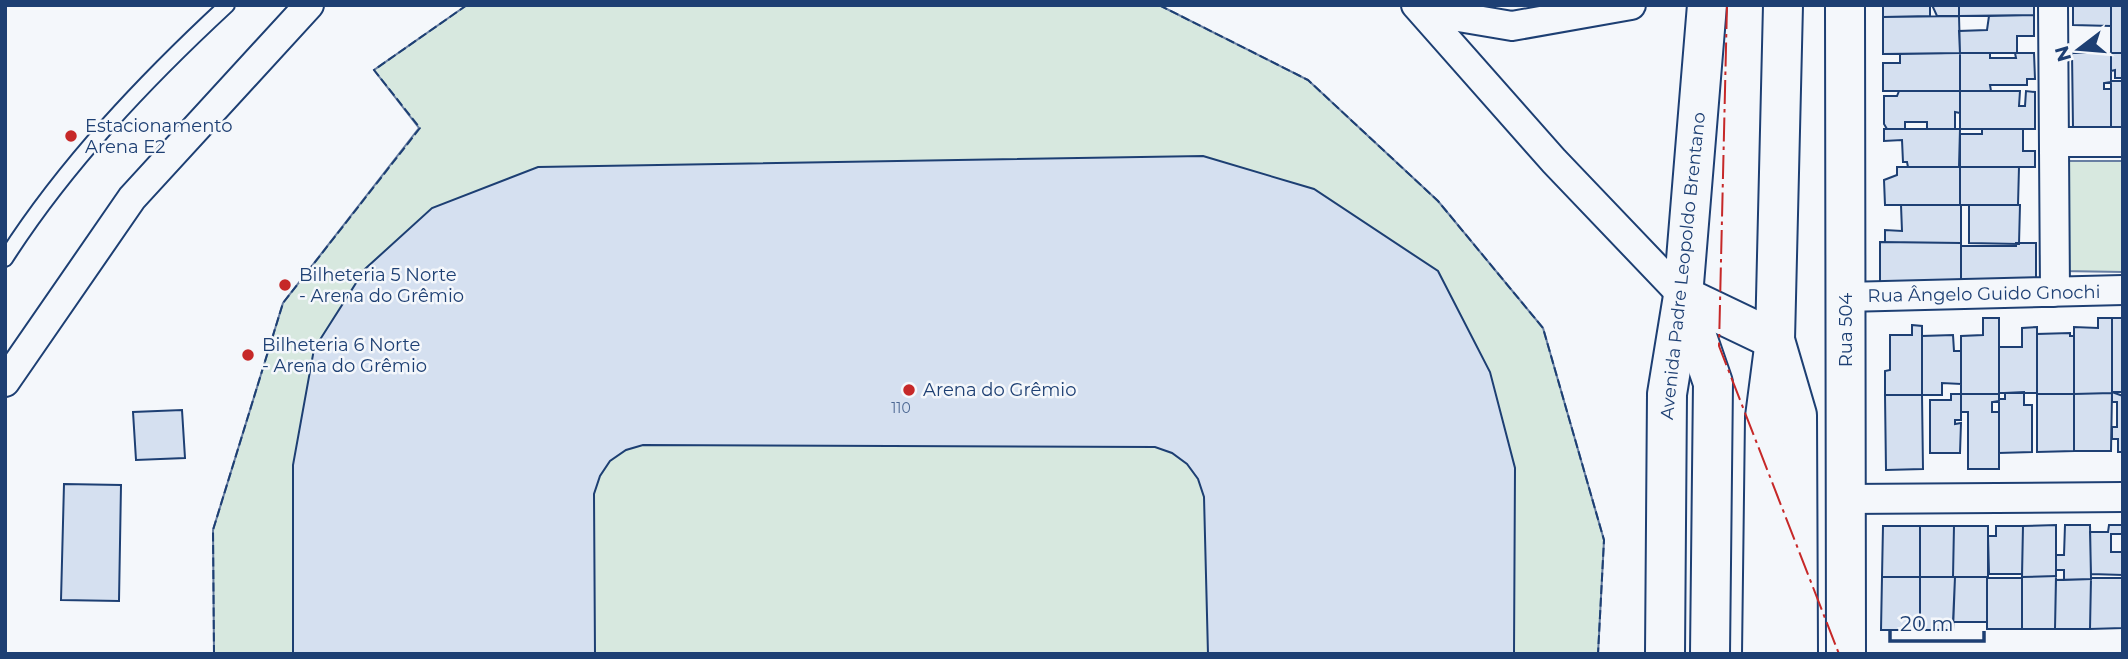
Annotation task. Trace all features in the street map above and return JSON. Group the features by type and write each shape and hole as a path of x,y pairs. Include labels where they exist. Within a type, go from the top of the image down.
{"main road":[{"name":"Avenida Padre Leopoldo Brentano","path":"1665,654 1667,394 1684,296 1707,5"},
{"path":"1762,654 1765,417 1775,340 1783,5"},
{"name":"Rua 504","path":"1846,5 1846,654"},
{"path":"1684,296 1775,340 1797,415 1798,654"},
{"path":"1684,296 1713,383 1710,654"},
{"path":"1797,603 1829,654"}],"street":[{"path":"5,382 132,198 309,5"},
{"path":"1419,8 1512,26 1631,5"},
{"path":"2053,5 2055,292"},
{"path":"1419,8 1555,162 1684,296"},
{"path":"2054,142 2123,142"},
{"name":"Rua Ângelo Guido Gnochi","path":"1846,297 2123,290"},
{"path":"1846,499 2123,497"}],"lane":[{"path":"5,259 72,169 188,41 227,5"}],"shaded area":[{"name":"Arena do Grêmio","path":"467,5 1159,5 1308,80 1438,201 1543,328 1604,540 1598,654 214,654 213,530 283,303 419,128 374,70"},
{"path":"2063,161 2123,161 2123,272 2062,271"}],"building":[{"path":"1883,5 1930,5 1930,16 1883,17"},
{"path":"1932,5 1959,5 1959,16 1937,16"},
{"path":"1959,5 2034,5 2034,15 1959,16"},
{"path":"2073,5 2111,5 2111,26 2073,25"},
{"path":"2111,5 2123,5 2123,53 2111,53"},
{"path":"2034,15 2034,36 2017,36 2017,53 1960,53 1959,31 1987,30 1989,16"},
{"path":"1959,16 1960,53 1883,54 1883,17"},
{"path":"1960,53 1990,53 1990,58 2016,58 2015,53 2034,53 2035,79 2027,79 2027,85 1990,85 1991,91 1960,91"},
{"path":"1960,53 1960,91 1883,91 1883,63 1900,63 1900,54"},
{"path":"2072,53 2111,53 2111,82 2104,83 2104,89 2111,89 2111,128 2073,128"},
{"path":"2111,53 2123,53 2123,78 2115,78 2115,70 2111,71"},
{"path":"2111,81 2123,81 2123,128 2111,128"},
{"path":"1899,91 1960,91 1960,113 1955,112 1955,129 1927,129 1927,122 1905,122 1905,129 1887,129 1884,124 1884,96 1897,96"},
{"path":"1960,91 2020,91 2019,106 2025,106 2026,91 2035,92 2035,129 1960,129"},
{"path":"1884,129 1960,129 1959,167 1908,167 1907,162 1903,162 1902,140 1884,141"},
{"path":"1982,129 2023,129 2023,151 2035,151 2035,167 1960,167 1960,134 1982,134"},
{"name":"Arena do Grêmio","path":"1203,156 1314,189 1438,271 1490,372 1515,468 1514,654 1208,654 1204,497 1198,479 1187,464 1172,453 1155,447 643,445 626,450 610,461 600,476 594,494 595,654 293,654 293,465 314,349 365,269 432,208 538,167"},
{"path":"1897,167 1960,167 1960,205 1885,205 1884,180 1897,175"},
{"path":"1960,167 2019,167 2018,205 1960,205"},
{"path":"1901,205 1961,205 1961,243 1885,242 1885,230 1902,231"},
{"path":"1969,205 2020,205 2019,244 1969,243"},
{"path":"1880,242 1961,243 1961,282 1880,283"},
{"path":"2016,243 2036,243 2036,281 1961,282 1961,246 2016,246"},
{"path":"1983,318 1999,318 1999,394 1961,394 1961,336 1983,335"},
{"path":"2098,318 2112,318 2112,393 2074,394 2074,327 2098,328"},
{"path":"2112,318 2123,318 2123,392 2112,392"},
{"path":"1912,325 1922,326 1922,395 1885,395 1885,371 1890,370 1890,335 1912,335"},
{"path":"2037,327 2037,393 1999,393 1999,347 2022,347 2022,328"},
{"path":"2070,333 2070,336 2074,336 2074,394 2037,394 2037,334"},
{"path":"1953,335 1954,351 1961,351 1961,384 1942,383 1942,395 1922,395 1922,336"},
{"path":"2024,392 2024,405 2032,405 2032,452 1999,453 1999,399 2005,399 2005,393"},
{"path":"2112,392 2123,396 2123,452 2118,452 2118,439 2112,439 2112,427 2117,427 2117,402 2112,402"},
{"path":"2112,393 2111,451 2074,451 2074,394"},
{"path":"1951,394 1961,394 1961,420 1955,420 1955,424 1961,423 1960,453 1930,453 1930,400 1951,400"},
{"path":"1961,394 1999,394 1999,401 1992,402 1992,412 1999,412 1999,469 1968,469 1968,412 1961,412"},
{"path":"2037,394 2074,394 2074,451 2037,452"},
{"path":"1885,395 1922,395 1923,469 1886,470"},
{"path":"182,410 185,458 136,460 133,412"},
{"path":"64,484 121,485 119,601 61,600"},
{"path":"2056,525 2056,576 2022,577 2023,526"},
{"path":"2065,525 2090,525 2091,579 2064,580 2064,570 2056,570 2056,555 2064,555"},
{"path":"2109,525 2123,525 2123,534 2111,534 2111,552 2123,552 2123,575 2091,574 2090,532 2108,532"},
{"path":"1883,526 1920,526 1920,577 1882,577"},
{"path":"1920,526 1954,526 1953,577 1920,577"},
{"path":"1954,526 1988,526 1988,577 1953,577"},
{"path":"1996,526 2023,526 2022,574 1989,574 1988,536 1996,536"},
{"path":"2056,576 2055,629 2022,629 2022,577"},
{"path":"1882,577 1920,577 1920,630 1881,630"},
{"path":"1920,577 1955,577 1953,630 1920,630"},
{"path":"1955,577 1987,577 1987,622 1953,622"},
{"path":"1987,578 2022,578 2022,629 1987,629"},
{"path":"2091,578 2123,578 2123,628 2090,629"},
{"path":"2091,579 2090,629 2055,629 2056,580"}],"fence":[{"path":"214,654 213,530 283,303 420,128 374,70 467,5"},
{"path":"1159,5 1308,80 1438,201 1543,328 1604,540 1598,654"}],"power":[{"path":"1727,5 1719,346 1839,654"},
{"path":"2092,654 2123,653"}],"place":[{"name":"Estacionamento Arena E2","path":"71,136"},
{"name":"Bilheteria 5 Norte - Arena do Grêmio","path":"285,285"},
{"name":"Bilheteria 6 Norte - Arena do Grêmio","path":"248,355"},
{"name":"Arena do Grêmio","path":"909,390"}]}
